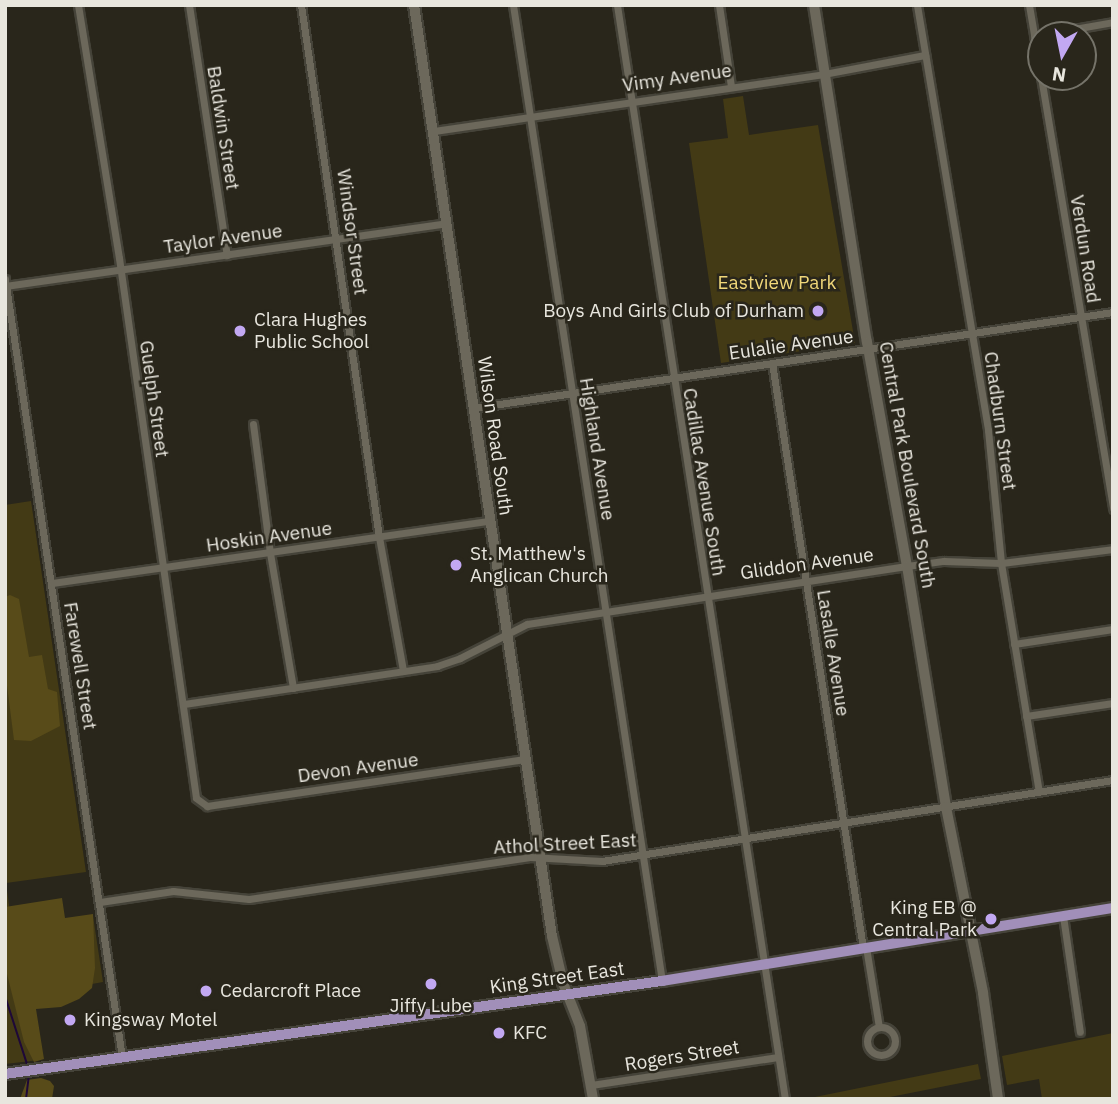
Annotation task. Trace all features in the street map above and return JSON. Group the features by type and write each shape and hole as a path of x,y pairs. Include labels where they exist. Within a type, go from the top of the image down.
{"main road":[{"name":"Wilson Road South","path":"414,5 554,946 567,995 580,1026 593,1099"},
{"name":"Central Park Boulevard South","path":"814,5 868,350 907,566 946,807 983,993 998,1099"},
{"name":"King Street East","path":"9,1074 662,981 1113,908"}],"street":[{"name":"Guelph Street","path":"78,5 120,269 184,704 195,798"},
{"name":"Baldwin Street","path":"189,5 227,256"},
{"name":"Windsor Street","path":"301,5 379,537 402,671"},
{"name":"Highland Avenue","path":"513,5 662,981"},
{"name":"Cadillac Avenue South","path":"617,5 705,595 785,1099"},
{"path":"719,5 731,86"},
{"name":"Chadburn Street","path":"917,5 988,429 1001,562 1039,792"},
{"name":"Vimy Avenue","path":"434,131 824,74 925,55"},
{"name":"Verdun Road","path":"1043,91 1113,509"},
{"name":"Taylor Avenue","path":"6,284 227,256 445,223"},
{"name":"Farewell Street","path":"6,284 122,1057"},
{"name":"Eulalie Avenue","path":"473,408 1113,312"},
{"name":"Lasalle Avenue","path":"772,363 843,822 879,1027"},
{"path":"253,424 270,553 293,688"},
{"name":"Hoskin Avenue","path":"52,583 489,521"},
{"name":"Gliddon Avenue","path":"184,704 449,663 508,631 527,624 944,561 1001,562 1113,549"},
{"path":"1014,644 1113,629"},
{"path":"1026,716 1113,703"},
{"name":"Devon Avenue","path":"195,798 207,806 527,758"},
{"name":"Athol Street East","path":"100,902 173,891 249,899 541,857 593,862 743,841 843,822 1113,780"},
{"path":"1063,916 1080,1031"},
{"name":"Rogers Street","path":"591,1085 778,1057"}],"green space":[{"name":"Eastview Park","path":"743,96 749,135 818,125 855,343 721,363 689,143 728,138 723,99"},
{"path":"31,501 86,872 6,883 12,926 93,916 103,982 31,995 40,1060 5,1064 5,505"},
{"path":"1113,1033 1113,1099 1042,1099 1039,1079 1007,1085 1002,1056"},
{"path":"978,1064 981,1079 880,1099 805,1099"}],"shaded area":[{"path":"10,595 19,599 29,657 42,655 48,689 57,692 60,726 31,741 14,740 5,670 5,597"},
{"path":"62,898 65,918 93,914 95,968 92,988 79,999 61,1007 36,1009 44,1059 34,1062 24,1042 5,966 5,907"},
{"path":"41,1078 50,1081 54,1086 52,1099 20,1099 27,1080"}],"waterway":[{"path":"5,996 28,1067"},
{"path":"26,1099 29,1076"}],"place":[{"name":"Boys And Girls Club of Durham","path":"818,311"},
{"name":"Clara Hughes Public School","path":"240,331"},
{"name":"St. Matthew's Anglican Church","path":"456,565"},
{"name":"King EB @ Central Park","path":"991,919"},
{"name":"Jiffy Lube","path":"431,984"},
{"name":"Cedarcroft Place","path":"206,991"},
{"name":"Kingsway Motel","path":"70,1020"},
{"name":"KFC","path":"499,1033"}]}
